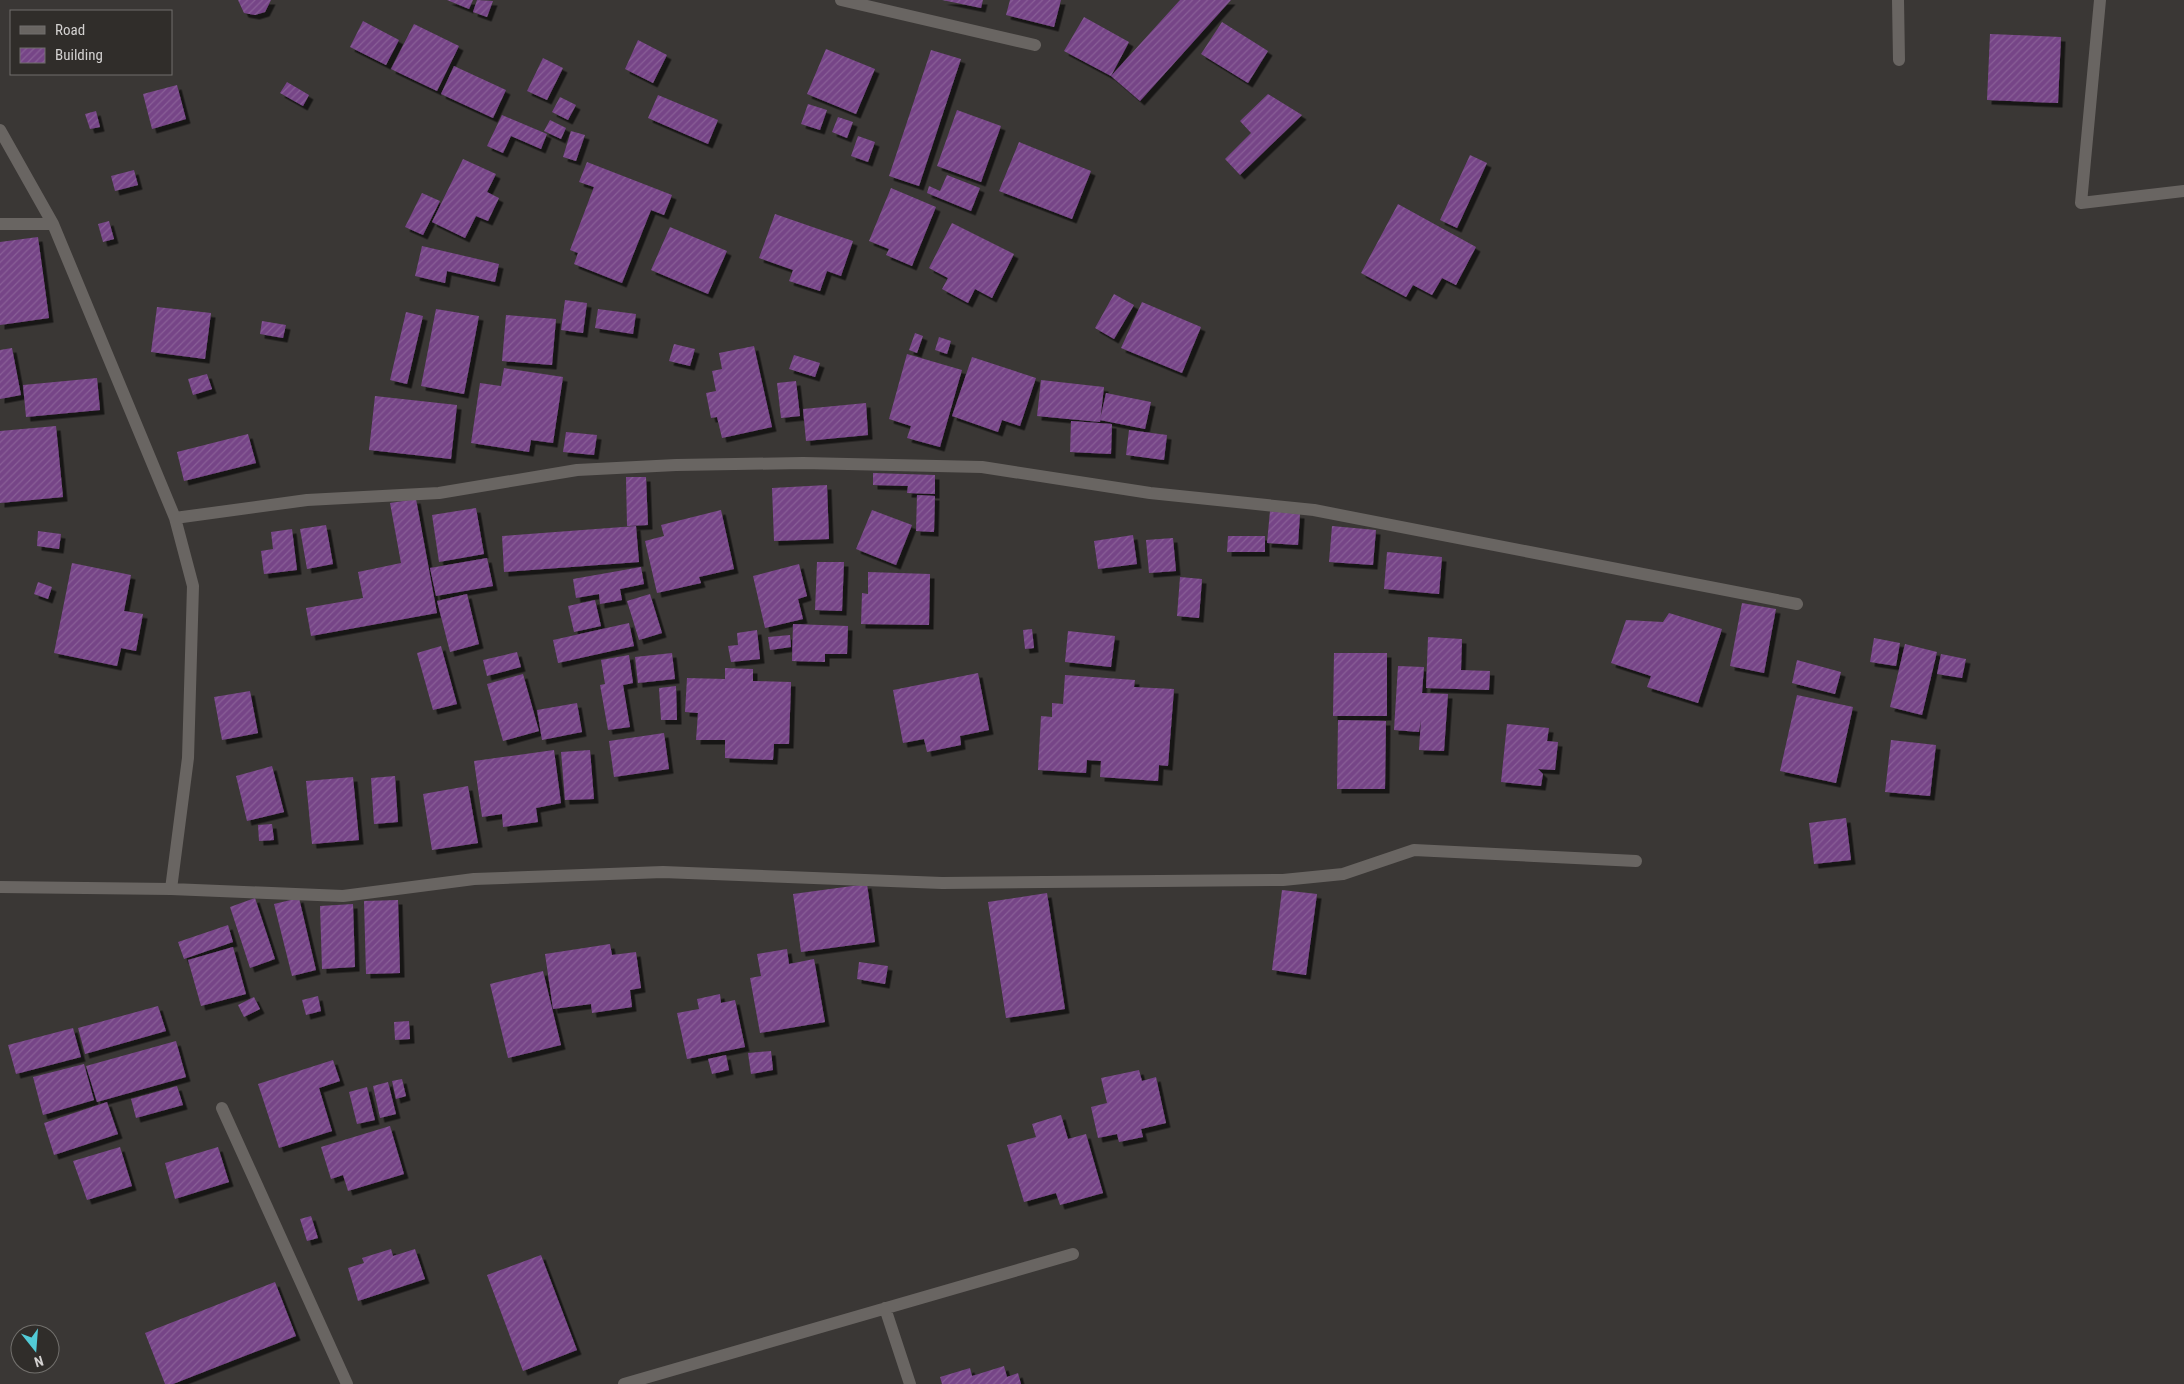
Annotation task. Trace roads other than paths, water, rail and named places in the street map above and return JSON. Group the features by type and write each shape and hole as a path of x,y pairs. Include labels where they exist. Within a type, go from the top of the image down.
{"street":[{"path":"841,0 1035,45"},
{"path":"1898,0 1899,60"},
{"path":"2100,0 2081,204 2184,191"},
{"path":"0,130 53,224 175,518 193,586 188,758 171,889"},
{"path":"0,224 53,224"},
{"path":"175,518 307,500 439,494 577,470 676,465 803,463 982,467 1150,494 1314,510 1796,604"},
{"path":"0,887 171,889 343,896 474,879 663,872 942,884 1283,880 1343,874 1414,850 1636,861"},
{"path":"222,1108 347,1384"},
{"path":"624,1384 1073,1254"},
{"path":"885,1308 910,1384"}]}
